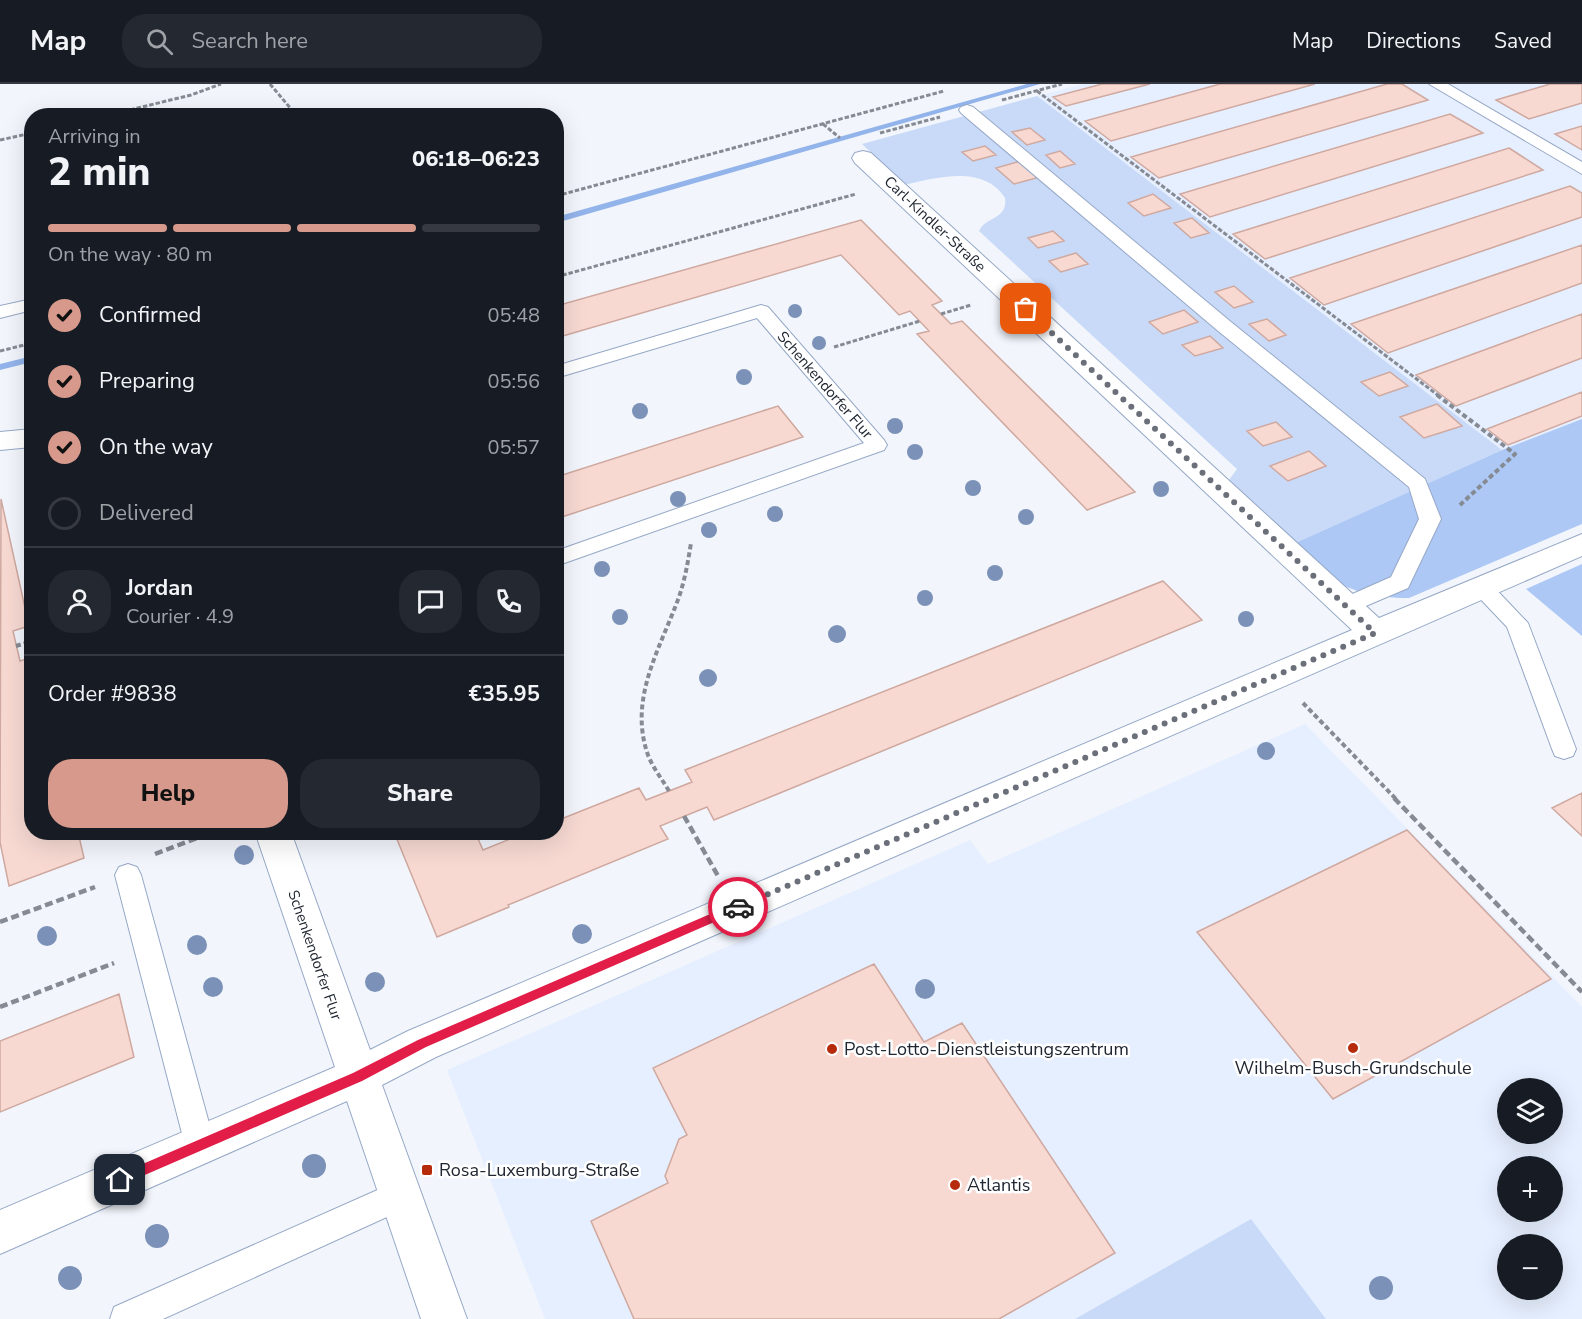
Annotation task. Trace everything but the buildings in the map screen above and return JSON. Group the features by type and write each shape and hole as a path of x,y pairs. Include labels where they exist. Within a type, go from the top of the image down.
{"street":[{"name":"Carl-Kindler-Straße","path":"863,158 1375,633"},
{"path":"0,441 24,439"},
{"path":"0,1232 357,1077 422,1044 1582,544"},
{"name":"Schenkendorfer Flur","path":"276,840 357,1077"},
{"path":"357,1077 444,1319"}],"lane":[{"path":"1437,84 1582,169"},
{"path":"967,110 1224,326 1418,484 1430,519 1400,582 1347,606"},
{"path":"0,312 24,306"},
{"name":"Schenkendorfer Flur","path":"564,370 761,311 878,445 564,556"},
{"path":"1480,587 1516,623 1564,748"},
{"path":"128,874 200,1145"},
{"path":"126,1319 400,1195"}],"path":[{"path":"138,108 191,95 221,84"},
{"path":"270,84 290,108"},
{"path":"564,194 946,90"},
{"path":"1037,91 1515,454 1419,543"},
{"path":"823,124 838,137"},
{"path":"0,141 24,135"},
{"path":"564,275 891,184"},
{"path":"801,358 920,321"},
{"path":"0,351 24,345"},
{"path":"669,791 648,755 640,708 651,666 684,589 691,561 692,541 687,513"},
{"path":"16,646 24,644"},
{"path":"1276,675 1582,992"},
{"path":"684,816 736,908"},
{"path":"0,1007 148,949"}],"shaded area":[{"path":"1083,84 1582,84 1582,419 1502,450 1037,96"},
{"path":"1037,96 1502,450 1293,544 1226,484 1237,469 979,231 982,226 1000,214 1005,205 1005,198 996,187 972,177 958,176 904,185 862,144"},
{"path":"1582,419 1582,524 1409,598 1369,594 1339,584 1321,571 1293,544 1502,450"},
{"path":"1582,564 1582,636 1526,589"},
{"path":"1305,724 1582,1007 1582,1319 1326,1319 1251,1219 1075,1319 545,1319 447,1070 970,840 988,864"},
{"path":"1251,1219 1326,1319 1075,1319"}],"waterway":[{"path":"564,218 1036,84"},
{"path":"0,367 24,361"}],"way so far":[{"path":"738,907 1375,633 1026,309"}],"place":[{"name":"Wilhelm-Busch-Grundschule","path":"1353,1048"},
{"name":"Post-Lotto-Dienstleistungszentrum","path":"832,1049"},
{"name":"Rosa-Luxemburg-Straße","path":"427,1170"},
{"name":"Atlantis","path":"955,1185"}],"route":[{"path":"120,1180 357,1077 422,1044 738,907"}]}
